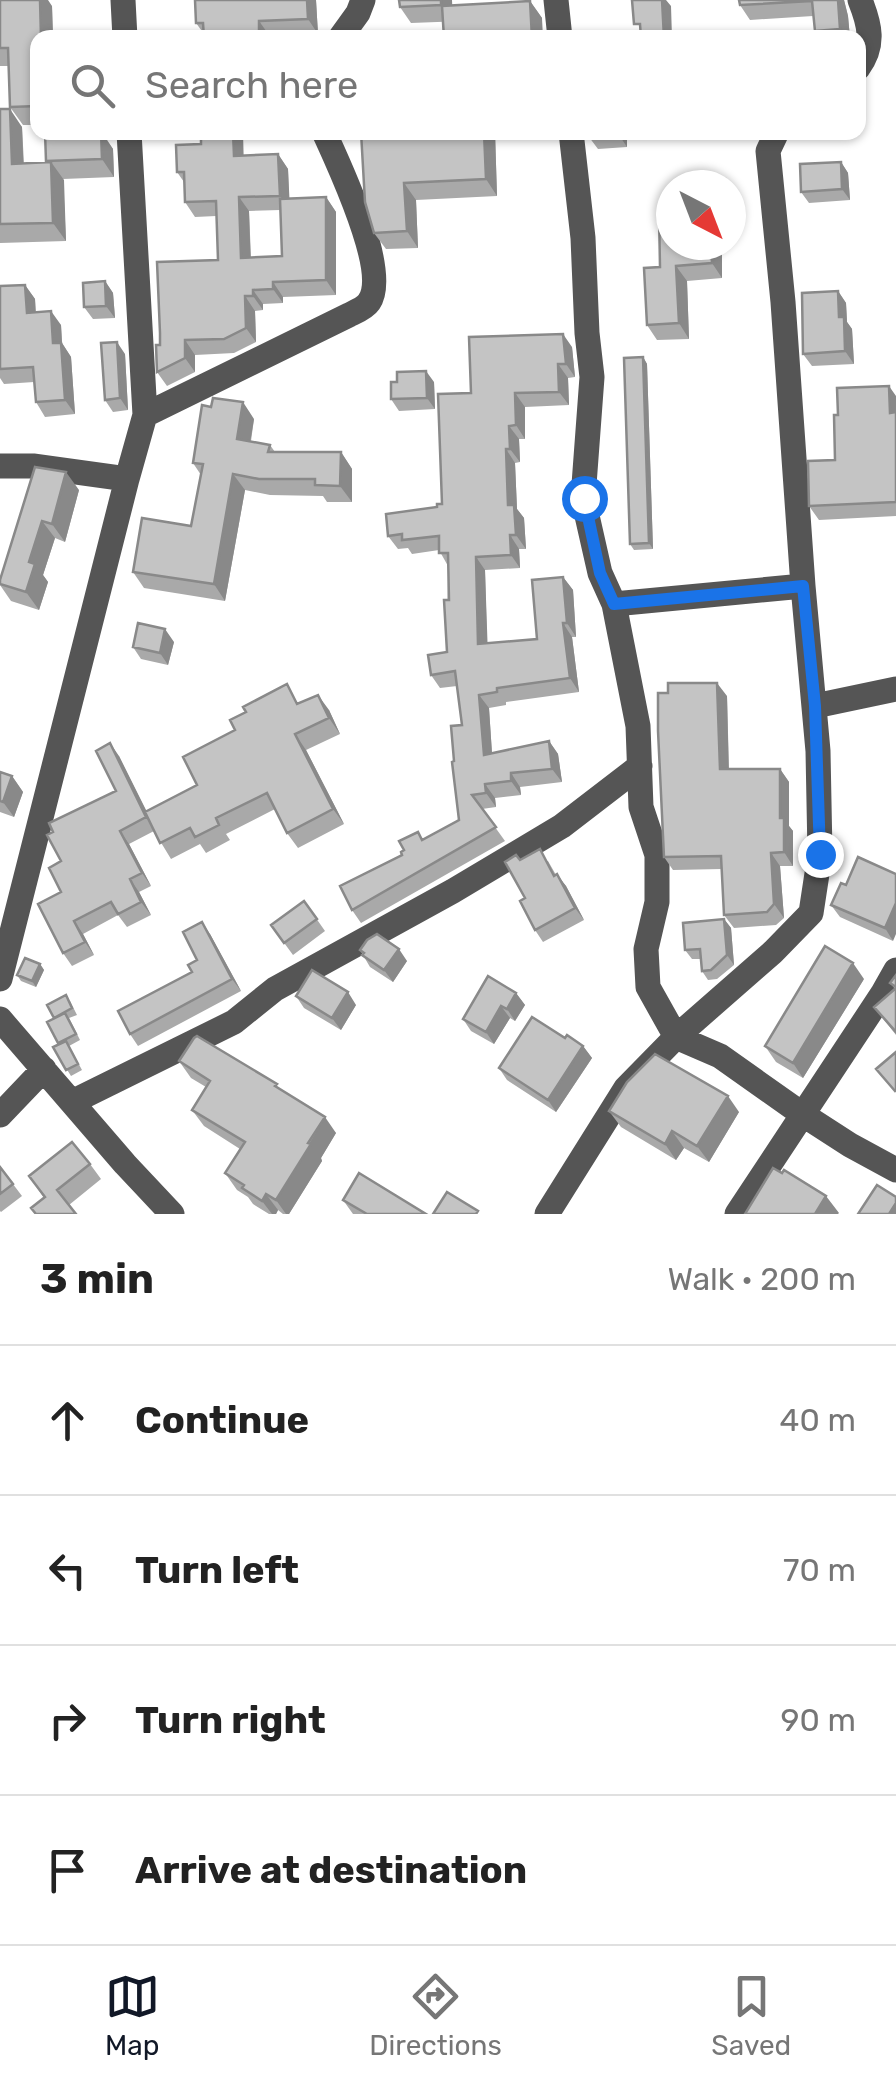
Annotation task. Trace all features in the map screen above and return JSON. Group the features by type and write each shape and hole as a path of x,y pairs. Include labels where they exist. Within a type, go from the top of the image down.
{"street":[{"path":"124,0 125,30"},
{"path":"346,30 363,0"},
{"path":"556,0 559,30"},
{"path":"860,0 870,25 866,55"},
{"path":"0,979 145,415 130,140"},
{"path":"145,415 368,304 375,284 371,250 328,140"},
{"path":"572,140 592,377 584,498 600,573 614,604 638,726 641,806 656,855 657,902 646,949 648,987 676,1037 720,1056 850,1146 896,1170"},
{"path":"547,1214 626,1088 811,913 820,854 815,706 768,152 773,140"},
{"path":"0,466 33,466 126,479"},
{"path":"614,604 803,586"},
{"path":"815,706 896,689"},
{"path":"72,1102 234,1022 275,989 562,826 640,766"},
{"path":"737,1214 884,994 896,970"},
{"path":"0,1019 172,1214"},
{"path":"0,1116 44,1070"}],"building":[{"path":"0,0 40,0 41,30 30,30 30,106 10,107 8,48 0,48"},
{"path":"195,0 307,0 308,19 259,21 259,30 203,30 203,23 196,23"},
{"path":"399,0 441,0 441,5 400,7"},
{"path":"632,0 662,0 664,30 640,30 640,24 634,24"},
{"path":"739,0 838,0 840,29 815,30 812,1 740,5"},
{"path":"530,1 532,30 444,30 442,6"},
{"path":"0,109 10,109 12,164 51,162 53,223 0,224"},
{"path":"45,140 101,140 102,159 46,161"},
{"path":"201,140 233,140 234,156 278,154 280,196 239,197 241,258 282,256 280,199 326,197 326,280 273,282 273,289 253,290 253,296 245,296 246,328 224,339 185,340 185,358 157,372 157,262 218,260 216,201 185,202 184,172 177,172 176,145 201,144"},
{"path":"361,140 484,140 486,179 404,183 407,231 374,233 365,202"},
{"path":"841,162 842,189 801,192 800,164"},
{"path":"660,260 712,260 676,266 679,323 647,325 644,268 660,267"},
{"path":"105,281 106,306 84,307 83,283"},
{"path":"25,285 27,313 51,311 53,343 61,343 65,400 36,402 33,367 0,369 0,286"},
{"path":"838,291 845,351 803,354 802,293"},
{"path":"563,334 566,364 558,364 559,392 515,393 516,425 509,426 510,449 506,449 508,505 514,505 516,535 510,535 511,555 476,557 478,644 537,639 532,580 563,577 567,623 563,623 570,678 497,688 497,692 479,695 484,755 549,741 552,769 511,773 511,781 485,784 486,793 472,795 496,827 352,910 340,886 402,855 404,850 399,841 418,832 422,840 459,820 451,726 462,725 455,671 431,675 428,655 447,652 444,600 449,600 448,553 439,553 439,536 402,540 402,534 388,536 386,514 442,504 438,394 471,393 469,337"},
{"path":"117,342 120,398 105,400 101,343"},
{"path":"643,357 649,543 630,544 624,358"},
{"path":"426,371 427,398 391,399 391,382 397,382 397,372"},
{"path":"889,386 890,413 896,412 896,502 809,506 808,461 835,460 837,388"},
{"path":"213,398 243,402 237,439 270,445 268,452 341,452 340,486 315,485 315,479 259,479 233,474 214,584 133,572 142,518 191,526 203,464 193,463 202,405 211,407"},
{"path":"35,467 66,472 52,524 42,521 29,562 35,564 26,592 0,584 0,580"},
{"path":"138,623 165,629 160,653 133,647"},
{"path":"668,683 717,683 720,769 780,769 784,852 771,853 774,904 767,912 724,915 721,856 664,857 658,693 668,693"},
{"path":"287,684 297,704 318,695 329,718 295,734 333,809 287,833 267,793 216,818 219,825 195,837 190,828 160,843 145,812 197,785 183,757 235,730 230,720 246,712 243,707"},
{"path":"110,743 146,817 120,831 142,873 130,879 141,902 118,914 111,902 74,921 85,942 63,953 38,904 61,892 49,868 61,861 47,835 53,832 49,823 116,791 96,751"},
{"path":"0,772 12,776 3,802 0,801"},
{"path":"540,849 575,908 535,930 520,901 525,898 505,862 516,855 520,860"},
{"path":"858,857 896,874 896,903 885,928 831,905 841,883 846,885"},
{"path":"304,901 317,919 284,943 271,925"},
{"path":"724,919 727,955 711,970 702,971 700,949 685,950 683,923"},
{"path":"202,922 232,979 130,1034 118,1011 192,972 188,965 197,960 183,932"},
{"path":"377,934 399,949 384,970 360,950"},
{"path":"825,946 853,963 793,1063 765,1046"},
{"path":"25,958 40,964 32,981 17,975"},
{"path":"312,970 348,992 332,1018 296,996"},
{"path":"488,976 516,993 507,1009 501,1006 486,1032 463,1019"},
{"path":"896,988 896,1032 874,1007"},
{"path":"66,995 72,1008 54,1018 47,1005"},
{"path":"65,1013 76,1034 58,1043 47,1022"},
{"path":"532,1017 583,1046 548,1100 499,1068"},
{"path":"197,1036 325,1117 276,1200 266,1194 262,1201 225,1173 245,1142 192,1110 210,1081 179,1061"},
{"path":"66,1041 78,1064 66,1070 53,1047"},
{"path":"896,1052 896,1090 895,1091 876,1069"},
{"path":"655,1054 728,1096 697,1146 672,1131 665,1144 609,1111 627,1082"},
{"path":"72,1142 90,1164 57,1190 76,1214 36,1214 31,1208 45,1197 29,1176"},
{"path":"0,1167 13,1184 0,1194"},
{"path":"773,1168 782,1173 784,1170 826,1196 815,1214 745,1214"},
{"path":"359,1173 426,1214 367,1214 343,1200"},
{"path":"877,1185 896,1197 889,1214 858,1214"},
{"path":"447,1192 478,1211 476,1214 433,1214"}],"route":[{"path":"584,498 600,573 614,604 803,586 818,751 820,854"}]}
